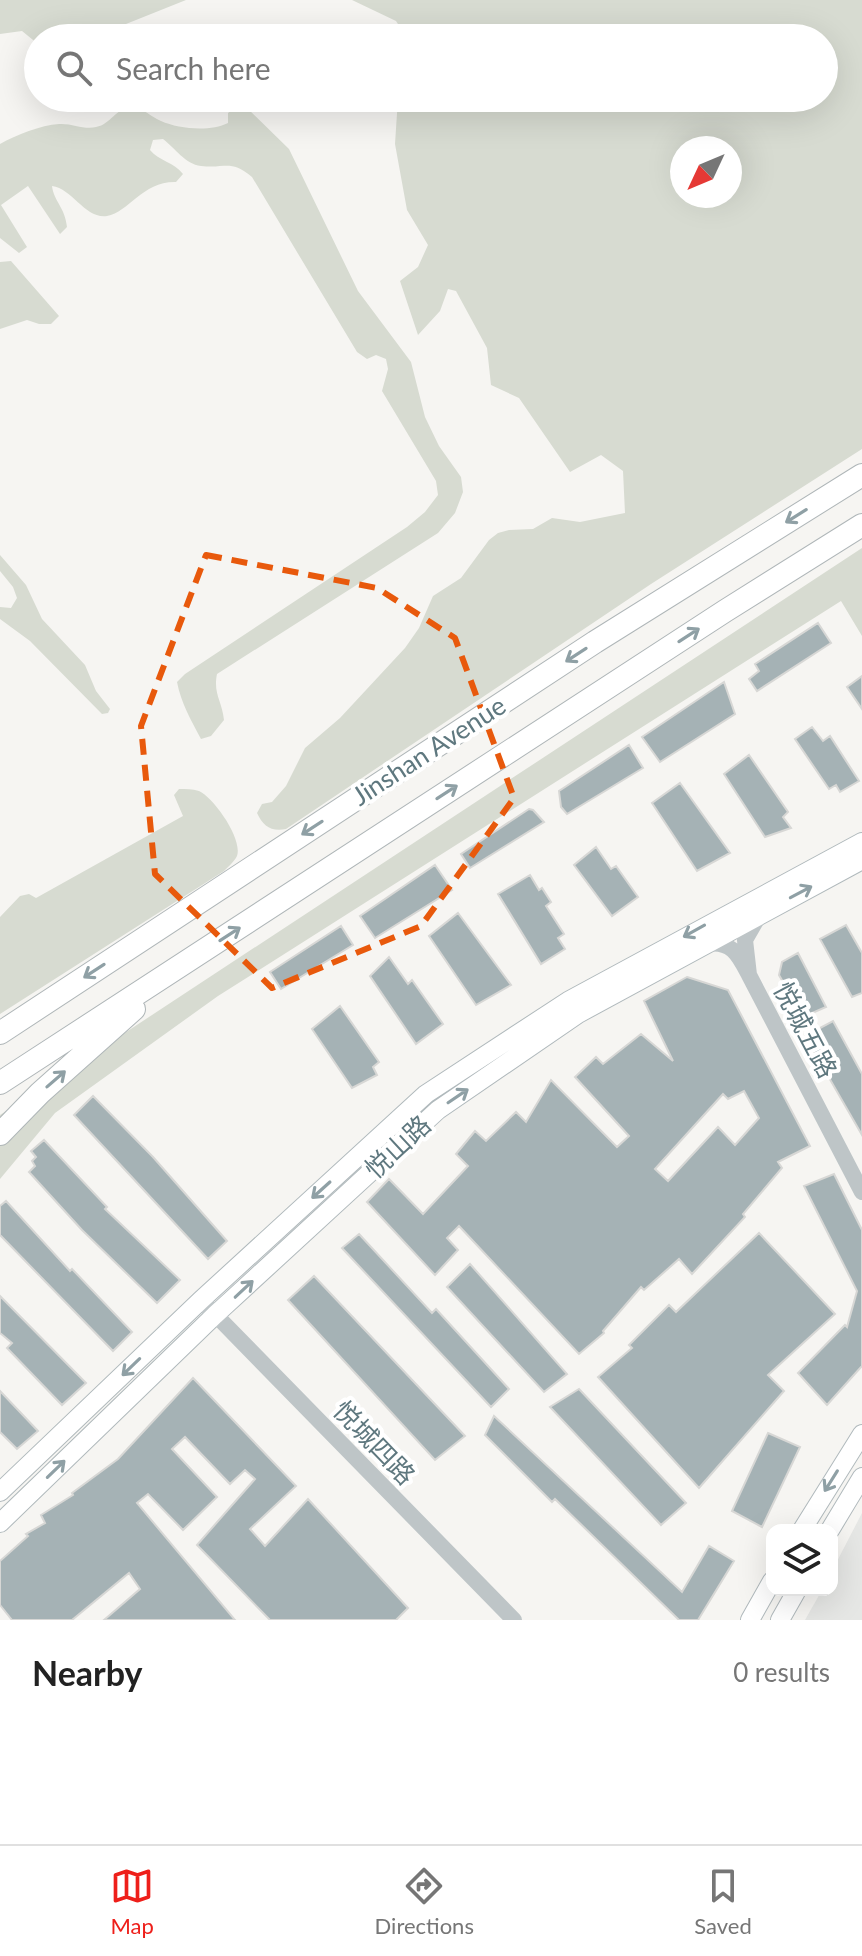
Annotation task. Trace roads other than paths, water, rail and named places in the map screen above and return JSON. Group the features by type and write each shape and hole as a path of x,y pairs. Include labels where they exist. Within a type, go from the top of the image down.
{"highway":[{"name":"Jinshan Avenue","path":"0,1033 595,642 862,475"},
{"name":"Jinshan Avenue","path":"0,1083 862,525"},
{"path":"0,1134 40,1093 188,961"}],"main road":[{"name":"悦山路","path":"0,1492 201,1300 426,1094 568,1001 862,842"},
{"name":"悦山路","path":"0,1523 215,1315 438,1110 578,1014 862,860"},
{"path":"806,1524 862,1434"},
{"path":"834,1524 862,1477"},
{"path":"750,1620 766,1592"},
{"path":"780,1620 794,1596"}],"street":[{"path":"749,975 745,940 761,913"},
{"path":"702,945 715,943 730,946 749,975"},
{"name":"悦城五路","path":"749,975 862,1192"},
{"name":"悦城四路","path":"201,1300 514,1620"}]}
